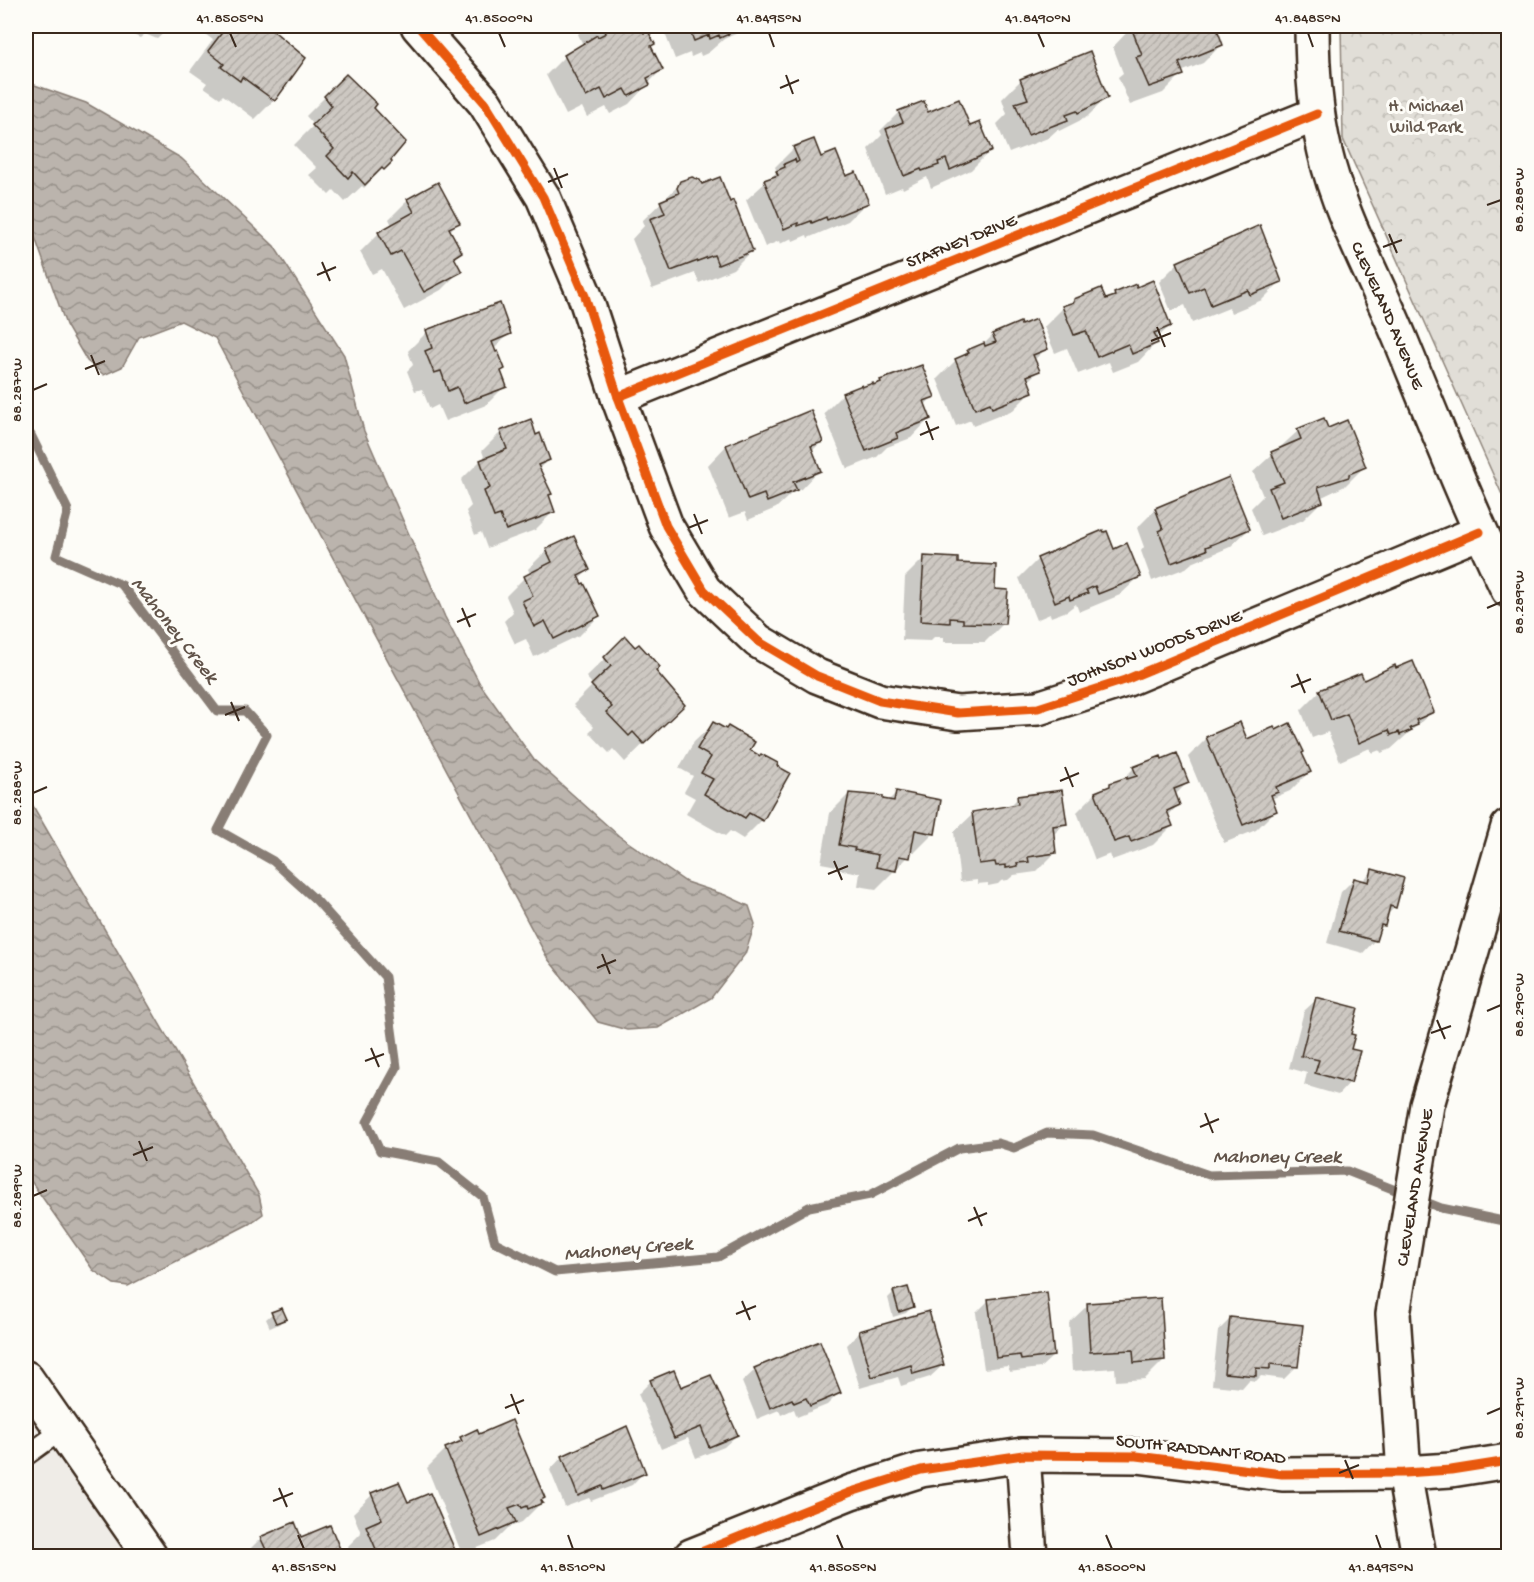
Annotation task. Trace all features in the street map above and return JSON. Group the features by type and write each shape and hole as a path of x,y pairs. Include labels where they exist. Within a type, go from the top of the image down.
{"street":[{"name":"JOHNSON WOODS DRIVE","path":"418,26 485,103 543,197 585,296 618,397 666,526 704,590 758,641 816,676 880,701 958,713 1038,708 1125,680 1480,532"},
{"name":"CLEVELAND AVENUE","path":"1312,26 1317,114 1325,154 1342,206 1393,321 1480,532 1509,590"},
{"name":"STAFNEY DRIVE","path":"618,397 1317,114"},
{"name":"CLEVELAND AVENUE","path":"1419,1557 1404,1473 1393,1314 1427,1105 1509,827"},
{"path":"26,1378 150,1557"},
{"name":"SOUTH RADDANT ROAD","path":"691,1557 851,1492 921,1470 1023,1455 1137,1456 1282,1474 1404,1473 1451,1470 1509,1461"},
{"path":"1023,1455 1030,1557"}],"lane":[{"path":"26,1456 62,1430"}],"shaded area":[{"path":"26,1398 138,1556 26,1556"}],"green space":[{"name":"H. Michael Wild Park","path":"1341,26 1508,26 1508,508 1343,139"}],"water":[{"path":"26,82 86,103 181,158 274,246 344,355 364,431 445,617 480,684 534,760 619,836 686,882 749,906 755,924 745,954 711,998 658,1028 627,1030 598,1022 548,959 215,338 181,321 139,337 122,367 104,375 87,361 66,325 26,212"},
{"path":"26,794 259,1195 263,1214 249,1224 128,1286 114,1284 93,1270 26,1174"}],"building":[{"path":"227,26 272,26 270,28 306,58 275,101 242,77 240,81 221,67 224,64 208,51"},
{"path":"602,26 649,26 642,29 644,33 648,31 655,44 651,46 663,70 647,78 650,85 629,96 625,89 606,99 601,89 586,97 564,55 597,35 598,37 606,33"},
{"path":"688,26 736,26 737,28 720,38 719,35 710,39 709,35 694,41"},
{"path":"1216,26 1223,45 1179,63 1184,75 1149,87 1136,57 1142,55 1131,27"},
{"path":"1090,51 1108,98 1078,113 1077,111 1066,115 1068,120 1028,135 1015,103 1028,99 1020,79"},
{"path":"346,74 377,104 374,108 406,142 391,160 392,162 384,170 382,168 365,185 353,172 348,178 327,156 334,149 312,125 332,106 324,96"},
{"path":"959,99 970,126 980,122 992,151 950,170 946,159 938,162 939,165 904,176 886,129 903,122 898,111 924,101 928,112"},
{"path":"814,139 821,157 836,151 846,176 856,172 869,203 827,220 826,217 798,226 798,223 784,229 764,180 778,175 776,171 785,167 784,164 795,159 796,163 799,161 793,147"},
{"path":"692,177 700,180 702,184 720,177 730,202 733,200 753,251 718,265 714,255 671,271 650,219 665,213 660,201 679,193 677,188 680,181"},
{"path":"438,182 460,223 449,228 462,252 454,257 462,272 424,292 401,251 391,256 378,232 414,212 407,199"},
{"path":"1260,225 1282,282 1250,295 1248,290 1211,305 1204,287 1190,293 1177,262"},
{"path":"1153,280 1171,326 1154,333 1158,343 1132,354 1128,344 1097,357 1086,331 1074,335 1062,306 1101,288 1106,299 1136,284 1137,287"},
{"path":"500,303 511,334 492,342 505,369 501,371 507,387 464,403 457,387 448,391 441,371 434,373 425,351 432,348 426,330"},
{"path":"1036,319 1048,349 1033,355 1040,371 1027,376 1033,392 992,408 990,403 975,409 955,359 969,353 967,350 984,343 985,346 996,342 992,334 1020,322 1021,325"},
{"path":"922,365 935,397 924,401 931,419 896,433 898,438 866,451 842,393 862,385 862,387 873,383 873,385 881,382 880,380"},
{"path":"811,410 823,442 811,446 821,471 793,482 797,490 767,502 764,494 748,500 726,445"},
{"path":"1324,418 1328,428 1347,420 1366,467 1349,474 1349,477 1318,487 1323,502 1281,518 1269,488 1284,482 1271,452 1301,439 1297,429"},
{"path":"531,419 536,435 540,433 550,460 538,465 552,494 549,495 555,512 506,530 500,515 494,517 484,491 490,488 480,460 507,449 500,431"},
{"path":"1229,477 1250,529 1206,547 1207,550 1171,563 1159,531 1163,529 1155,508"},
{"path":"1103,530 1107,531 1114,549 1127,543 1141,577 1098,594 1095,586 1086,590 1088,593 1070,600 1069,596 1055,602 1037,558"},
{"path":"574,536 590,570 578,576 582,584 584,583 600,616 554,639 545,621 534,627 522,601 533,596 524,576 552,562 546,549"},
{"path":"924,556 958,558 958,563 996,565 995,589 1008,590 1005,624 963,623 963,619 950,618 950,623 920,621"},
{"path":"625,636 635,647 639,644 660,667 656,671 685,705 644,744 633,732 629,736 606,712 612,707 591,685 611,666 604,657"},
{"path":"1413,661 1434,712 1416,720 1418,725 1410,728 1412,730 1400,735 1399,732 1391,735 1389,730 1359,743 1347,714 1331,720 1319,690 1361,673 1364,680 1395,665 1396,668"},
{"path":"713,722 726,729 728,726 755,742 750,750 778,763 777,766 790,773 763,821 749,813 745,818 704,794 713,779 701,773 711,757 697,749"},
{"path":"1240,722 1247,739 1274,727 1276,730 1290,723 1311,772 1276,787 1278,792 1271,795 1277,811 1243,825 1206,737"},
{"path":"1177,753 1189,783 1174,789 1180,805 1167,811 1173,826 1131,842 1129,837 1114,842 1095,792 1110,786 1110,783 1137,776 1133,767 1161,756 1162,759"},
{"path":"1062,790 1067,824 1053,826 1056,853 1028,857 1029,862 1017,863 1018,866 1006,868 1006,865 996,866 995,862 979,864 972,812 1018,804 1017,796"},
{"path":"896,791 941,800 935,834 915,830 910,858 899,856 896,871 876,867 878,855 839,845 849,793 883,796 883,799 894,801"},
{"path":"1372,869 1404,878 1396,908 1390,906 1385,926 1381,925 1376,941 1339,931 1354,878 1369,882"},
{"path":"1316,997 1358,1008 1351,1034 1355,1035 1351,1049 1360,1051 1351,1083 1315,1073 1319,1060 1301,1056"},
{"path":"908,1287 914,1307 899,1312 893,1291"},
{"path":"1047,1292 1054,1356 1021,1360 1020,1355 996,1358 988,1299"},
{"path":"1161,1298 1165,1360 1134,1363 1133,1350 1090,1352 1087,1303"},
{"path":"282,1308 287,1319 276,1323 271,1312"},
{"path":"929,1311 944,1365 913,1374 911,1365 872,1377 859,1331"},
{"path":"1230,1317 1303,1325 1298,1367 1270,1364 1270,1369 1256,1368 1256,1376 1224,1373"},
{"path":"820,1341 841,1393 810,1406 806,1398 794,1403 792,1399 770,1408 754,1368"},
{"path":"674,1370 681,1387 711,1375 738,1435 709,1447 701,1427 674,1438 650,1380"},
{"path":"512,1420 545,1498 541,1500 543,1503 528,1509 527,1506 522,1508 520,1504 509,1508 516,1522 481,1537 445,1448 462,1441 460,1437 477,1429 479,1434"},
{"path":"627,1426 646,1473 603,1490 602,1486 578,1496 562,1456"},
{"path":"399,1482 408,1502 430,1493 455,1550 439,1556 422,1556 420,1552 408,1556 379,1556 366,1526 382,1519 371,1493"},
{"path":"295,1522 301,1537 330,1525 343,1556 269,1556 260,1537"}],"waterway":[{"name":"Mahoney Creek","path":"26,434 31,435 68,510 56,556 122,585 217,711 245,711 267,735 218,830 273,861 317,901 385,977 397,1067 367,1122 380,1151 439,1162 483,1197 495,1242 555,1272 718,1257 809,1207 870,1195 959,1148 998,1143 1014,1148 1047,1133 1093,1135 1209,1175 1347,1171 1441,1208 1508,1222"}],"cycle path":[{"path":"418,26 485,103 543,197 585,296 618,397 666,526 704,590 758,641 817,676 880,701 958,713 1038,708 1125,680 1480,532"},
{"path":"618,397 1317,114"},
{"path":"691,1556 851,1492 921,1470 1023,1455 1137,1456 1282,1474 1404,1473 1451,1470 1508,1461"}]}
